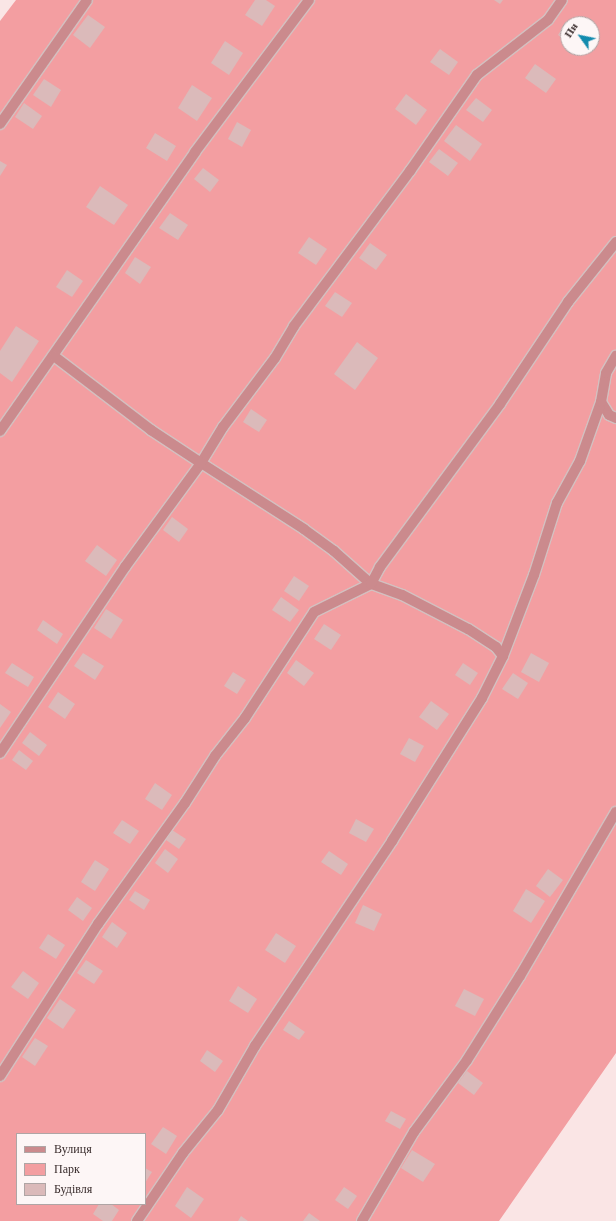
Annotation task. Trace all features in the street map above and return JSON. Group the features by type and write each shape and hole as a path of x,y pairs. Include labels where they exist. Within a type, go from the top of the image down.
{"street":[{"path":"0,124 87,0"},
{"path":"0,431 54,356 191,158 309,0"},
{"path":"0,753 125,567 201,463 223,427 275,358 294,326 410,171 477,75 548,20 562,0"},
{"path":"0,1076 98,924 185,804 215,756 245,718 314,612 371,584 380,567 500,404 568,302 616,242"},
{"path":"54,356 157,434 304,529 334,551 371,584 402,595 468,629 496,647 504,656"},
{"path":"137,1221 183,1153 218,1110 259,1040 392,841 482,698 504,656 534,575 557,503 580,461 600,402 606,374 616,356"},
{"path":"600,402 609,415 616,418"},
{"path":"362,1221 414,1132 467,1060 520,976 616,812"}],"green space":[{"path":"16,0 616,0 616,1053 499,1221 0,1221 0,21"}],"building":[{"path":"255,0 266,0 275,6 262,26 245,15"},
{"path":"494,0 503,0 500,4"},
{"path":"88,15 105,27 90,48 73,35"},
{"path":"225,41 243,53 229,75 211,63"},
{"path":"440,49 458,62 449,75 430,62"},
{"path":"535,64 556,79 546,93 525,78"},
{"path":"44,79 61,90 51,107 33,95"},
{"path":"192,85 212,98 197,121 178,108"},
{"path":"406,94 427,110 416,125 395,109"},
{"path":"476,98 492,110 483,122 466,110"},
{"path":"24,103 42,116 33,129 15,117"},
{"path":"237,122 251,130 242,147 228,139"},
{"path":"456,125 482,144 470,161 444,141"},
{"path":"155,133 176,146 167,161 146,148"},
{"path":"439,149 458,163 448,176 429,162"},
{"path":"0,161 7,165 0,176"},
{"path":"203,168 219,180 210,192 194,179"},
{"path":"100,186 128,205 114,225 86,207"},
{"path":"170,213 188,225 178,240 159,228"},
{"path":"309,237 327,249 316,265 298,253"},
{"path":"370,243 387,255 376,270 359,258"},
{"path":"135,257 151,267 140,284 125,273"},
{"path":"67,270 83,281 72,297 56,287"},
{"path":"335,292 352,303 342,317 325,306"},
{"path":"16,326 39,341 12,382 0,373 0,351"},
{"path":"357,342 378,358 355,390 334,374"},
{"path":"251,409 267,420 259,432 243,422"},
{"path":"172,517 188,529 179,542 163,530"},
{"path":"97,545 117,560 106,576 85,561"},
{"path":"294,576 309,586 299,601 284,591"},
{"path":"281,597 299,610 290,622 272,610"},
{"path":"106,609 123,620 111,639 94,628"},
{"path":"43,620 63,634 57,644 37,630"},
{"path":"324,624 341,635 331,650 314,639"},
{"path":"83,653 104,666 95,680 74,666"},
{"path":"531,653 549,663 539,682 521,672"},
{"path":"296,660 314,673 304,686 287,673"},
{"path":"12,663 34,677 28,687 5,673"},
{"path":"463,663 478,673 470,685 455,675"},
{"path":"233,672 246,680 237,694 224,686"},
{"path":"513,673 528,683 518,699 502,689"},
{"path":"58,692 75,704 65,719 48,707"},
{"path":"431,701 449,714 437,730 419,717"},
{"path":"0,704 11,712 0,728"},
{"path":"30,732 47,745 39,756 22,743"},
{"path":"409,738 424,746 415,762 400,754"},
{"path":"19,750 33,761 26,770 12,760"},
{"path":"155,783 172,795 162,810 145,799"},
{"path":"356,819 374,829 366,842 349,833"},
{"path":"122,820 139,831 130,844 113,833"},
{"path":"172,830 186,839 179,849 166,840"},
{"path":"165,849 178,859 168,873 155,863"},
{"path":"329,851 348,864 341,875 321,862"},
{"path":"95,860 109,869 95,891 81,882"},
{"path":"548,869 563,880 550,897 536,886"},
{"path":"526,889 545,901 531,923 513,911"},
{"path":"135,891 150,900 144,910 129,900"},
{"path":"77,897 92,908 83,921 68,910"},
{"path":"363,905 382,914 374,931 355,923"},
{"path":"112,922 127,933 117,948 102,937"},
{"path":"276,933 296,946 285,963 265,950"},
{"path":"48,934 65,945 56,959 39,948"},
{"path":"86,960 103,971 94,984 77,973"},
{"path":"23,971 39,983 28,999 11,987"},
{"path":"238,986 257,999 248,1013 229,1001"},
{"path":"464,989 484,999 475,1016 455,1006"},
{"path":"60,999 76,1010 63,1029 47,1018"},
{"path":"289,1021 305,1032 299,1040 283,1030"},
{"path":"35,1038 48,1046 35,1066 22,1057"},
{"path":"207,1050 223,1061 215,1072 200,1061"},
{"path":"467,1071 483,1083 474,1095 458,1083"},
{"path":"391,1111 406,1119 400,1129 385,1121"},
{"path":"163,1127 177,1136 166,1154 151,1144"},
{"path":"412,1150 435,1164 423,1182 401,1168"},
{"path":"146,1169 152,1172 146,1181"},
{"path":"187,1187 204,1199 191,1218 175,1206"},
{"path":"344,1187 357,1196 348,1209 335,1200"},
{"path":"98,1205 112,1205 119,1210 112,1221 103,1221 93,1214"},
{"path":"309,1213 320,1221 303,1221"},
{"path":"241,1216 248,1221 238,1221"}]}
